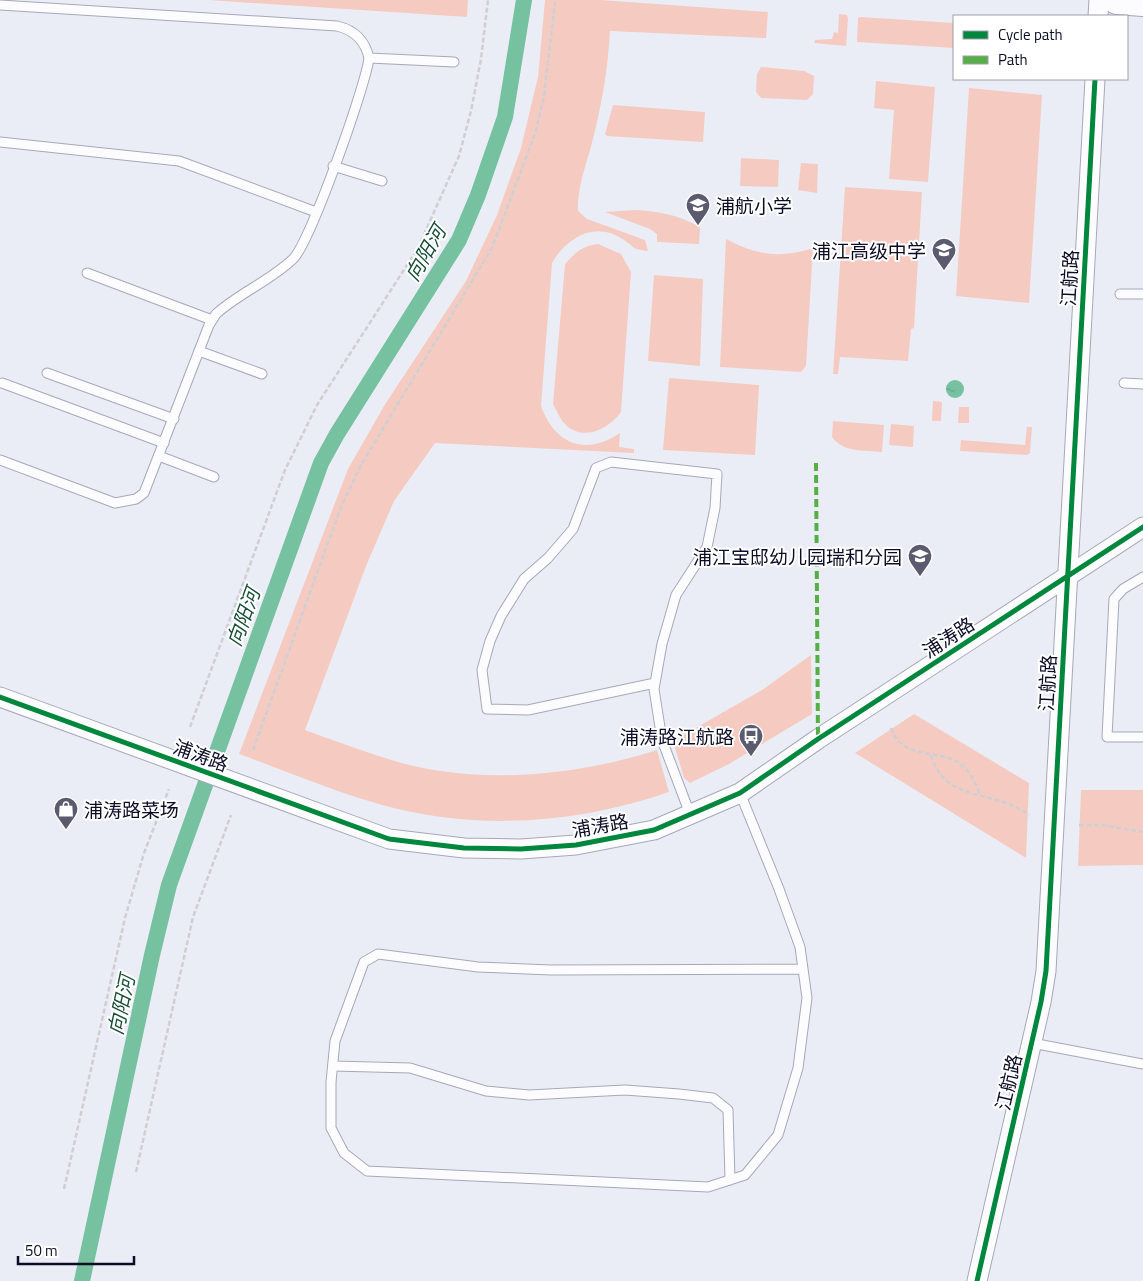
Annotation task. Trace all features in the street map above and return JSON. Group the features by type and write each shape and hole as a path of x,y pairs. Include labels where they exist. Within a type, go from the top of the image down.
{"main road":[{"path":"1116,0 1143,2"}],"street":[{"path":"1098,15 1099,0"},
{"name":"江航路","path":"977,1281 1032,1043 1046,971 1095,80"},
{"name":"浦涛路","path":"0,697 389,839 464,848 521,849 576,846 654,830 740,793 818,739 1046,592 1068,574 1143,527"}],"lane":[{"path":"0,5 337,26 355,33 367,49 369,58 368,67 305,240 293,259 224,307 212,320 144,493 136,499 121,502 93,496 0,460"},
{"path":"369,58 454,62"},
{"path":"0,142 179,161 316,212"},
{"path":"333,166 382,181"},
{"path":"87,273 212,320"},
{"path":"1120,294 1143,294"},
{"path":"199,351 262,374"},
{"path":"47,373 174,419"},
{"path":"2,383 164,443"},
{"path":"1124,383 1143,384"},
{"path":"159,456 214,477"},
{"path":"655,683 528,710 487,709 482,670 490,641 501,616 524,578 548,558 573,529 596,468 612,462 717,474 715,508 707,547 676,595 662,644 654,689 662,740 690,814"},
{"path":"1143,577 1123,589 1114,599 1107,736 1143,737"},
{"path":"740,793 800,947 807,998 798,1068 778,1135 745,1175 708,1187 366,1171 344,1153 331,1128 332,1066 335,1042 364,962 378,954 478,967 551,970 803,969"},
{"path":"1032,1043 1143,1064"},
{"path":"332,1066 410,1068 486,1091 530,1095 624,1090 714,1098 728,1110 730,1180"}],"path":[{"path":"190,727 285,470 317,405 418,248 459,156 472,111 488,0"},
{"path":"253,750 341,507 360,466 492,248 535,134 544,97 556,2"},
{"path":"890,728 893,735 904,747 961,764 972,776 980,794"},
{"path":"931,755 939,772 952,787 1000,799 1029,815"},
{"path":"64,1189 125,918 144,853 169,789"},
{"path":"136,1172 193,917 231,815"},
{"path":"1079,825 1143,832"}],"shaded area":[{"path":"208,0 468,0 467,17"},
{"path":"545,0 601,0 768,12 766,38 610,31 602,99 581,184 578,211 587,219 645,240 648,251 636,249 613,234 593,232 583,234 574,239 558,254 552,263 541,406 554,430 563,438 573,443 584,445 607,440 620,433 619,447 634,449 634,453 435,443 394,501 366,566 305,730 398,762 430,769 495,775 561,771 594,766 657,750 669,792 634,803 562,817 490,821 454,818 382,805 239,754 348,469 384,406 466,281 497,215 521,148 538,77"},
{"path":"839,14 847,15 848,19 846,46 814,43 815,40 832,39 834,32 838,33"},
{"path":"858,18 953,23 953,48 857,42"},
{"path":"761,67 804,71 814,76 813,94 807,100 761,98 756,92 757,74"},
{"path":"876,81 935,87 928,182 889,179 894,110 874,108"},
{"path":"969,88 1042,95 1029,303 956,296"},
{"path":"613,105 705,112 703,142 607,136 605,134"},
{"path":"741,158 779,160 778,187 740,186"},
{"path":"801,163 818,164 817,193 798,190"},
{"path":"845,187 922,192 914,328 911,329 908,361 840,357 838,374 833,374"},
{"path":"635,210 668,214 700,227 699,244 657,242 657,234 650,229 605,212"},
{"path":"726,239 748,249 768,254 789,253 813,248 806,366 801,372 720,367"},
{"path":"598,244 621,254 631,272 621,412 602,429 586,433 578,432 563,422 553,404 565,264 580,250"},
{"path":"654,275 703,279 700,366 648,361"},
{"path":"669,378 759,385 755,455 663,450"},
{"path":"933,401 942,402 941,421 932,421"},
{"path":"959,407 969,407 969,423 958,423"},
{"path":"833,421 884,425 882,452 854,450 842,446 832,437"},
{"path":"891,424 914,426 913,447 889,445"},
{"path":"1027,427 1032,427 1030,453 1027,455 960,451 961,440 1025,445"},
{"path":"811,655 812,714 729,764 690,783 684,778 673,741 762,690"},
{"path":"914,714 1029,783 1026,858 855,753"},
{"path":"1081,790 1143,790 1143,865 1078,866"}],"water":[{"path":"951,380 959,380 964,385 962,396 951,398 946,393 946,385"}],"waterway":[{"name":"向阳河","path":"82,1281 152,955 169,885 321,463 337,434 459,240 478,195 505,117 524,0"}],"marked path":[{"path":"816,463 818,739"}],"cycle path":[{"path":"977,1281 1041,1002 1046,971 1095,80"},
{"path":"0,697 389,839 464,848 521,849 576,845 654,830 740,793 818,739 1143,527"}],"place":[{"name":"浦航小学","path":"698,226"},
{"name":"浦江高级中学","path":"944,271"},
{"name":"浦江宝邸幼儿园瑞和分园","path":"920,577"},
{"name":"浦涛路江航路","path":"751,757"},
{"name":"浦涛路菜场","path":"66,830"}]}
